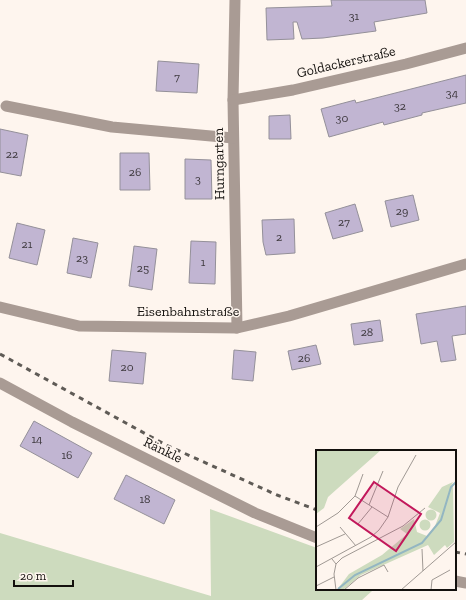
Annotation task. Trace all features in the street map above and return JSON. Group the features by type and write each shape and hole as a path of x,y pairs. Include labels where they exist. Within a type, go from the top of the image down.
{"street":[{"name":"Hurngarten","path":"235,0 232,100 237,328"},
{"name":"Goldackerstraße","path":"232,100 293,90 406,64 466,48"},
{"path":"6,106 112,127 233,138"},
{"name":"Eisenbahnstraße","path":"0,307 79,326 237,328 289,316 466,264"},
{"name":"Ränkle","path":"0,383 72,422 255,513 316,538"},
{"path":"456,580 466,583"}],"green space":[{"path":"210,509 316,548 316,590 372,590 362,600 0,600 0,533 211,596"}],"building":[{"path":"331,0 425,0 427,13 374,22 376,31 323,38 302,39 297,22 293,22 294,39 267,40 266,8 332,6"},
{"path":"158,61 199,64 197,93 156,91"},
{"path":"466,75 466,103 422,113 422,115 384,125 383,122 329,137 321,109 355,100 356,103"},
{"path":"290,115 291,139 269,139 269,116"},
{"path":"0,129 28,135 21,176 0,172"},
{"path":"120,153 149,153 150,190 120,190"},
{"path":"185,159 211,160 212,199 185,199"},
{"path":"413,195 419,220 391,227 385,201"},
{"path":"355,204 363,231 333,239 325,213"},
{"path":"294,219 295,253 266,255 263,242 262,220"},
{"path":"17,223 45,230 37,265 9,258"},
{"path":"73,238 98,243 91,278 67,273"},
{"path":"191,241 216,242 215,284 189,283"},
{"path":"134,246 157,249 152,290 129,286"},
{"path":"466,306 466,334 452,336 456,360 441,362 437,341 421,344 416,314"},
{"path":"380,320 383,341 354,345 351,324"},
{"path":"316,345 321,364 292,370 288,351"},
{"path":"112,350 146,353 143,384 109,381"},
{"path":"234,350 256,352 253,381 232,379"},
{"path":"34,421 92,453 78,478 20,446"},
{"path":"126,475 175,500 164,524 114,499"}],"railway":[{"path":"0,354 166,445 277,495 316,510"},
{"path":"456,552 466,554"}]}
